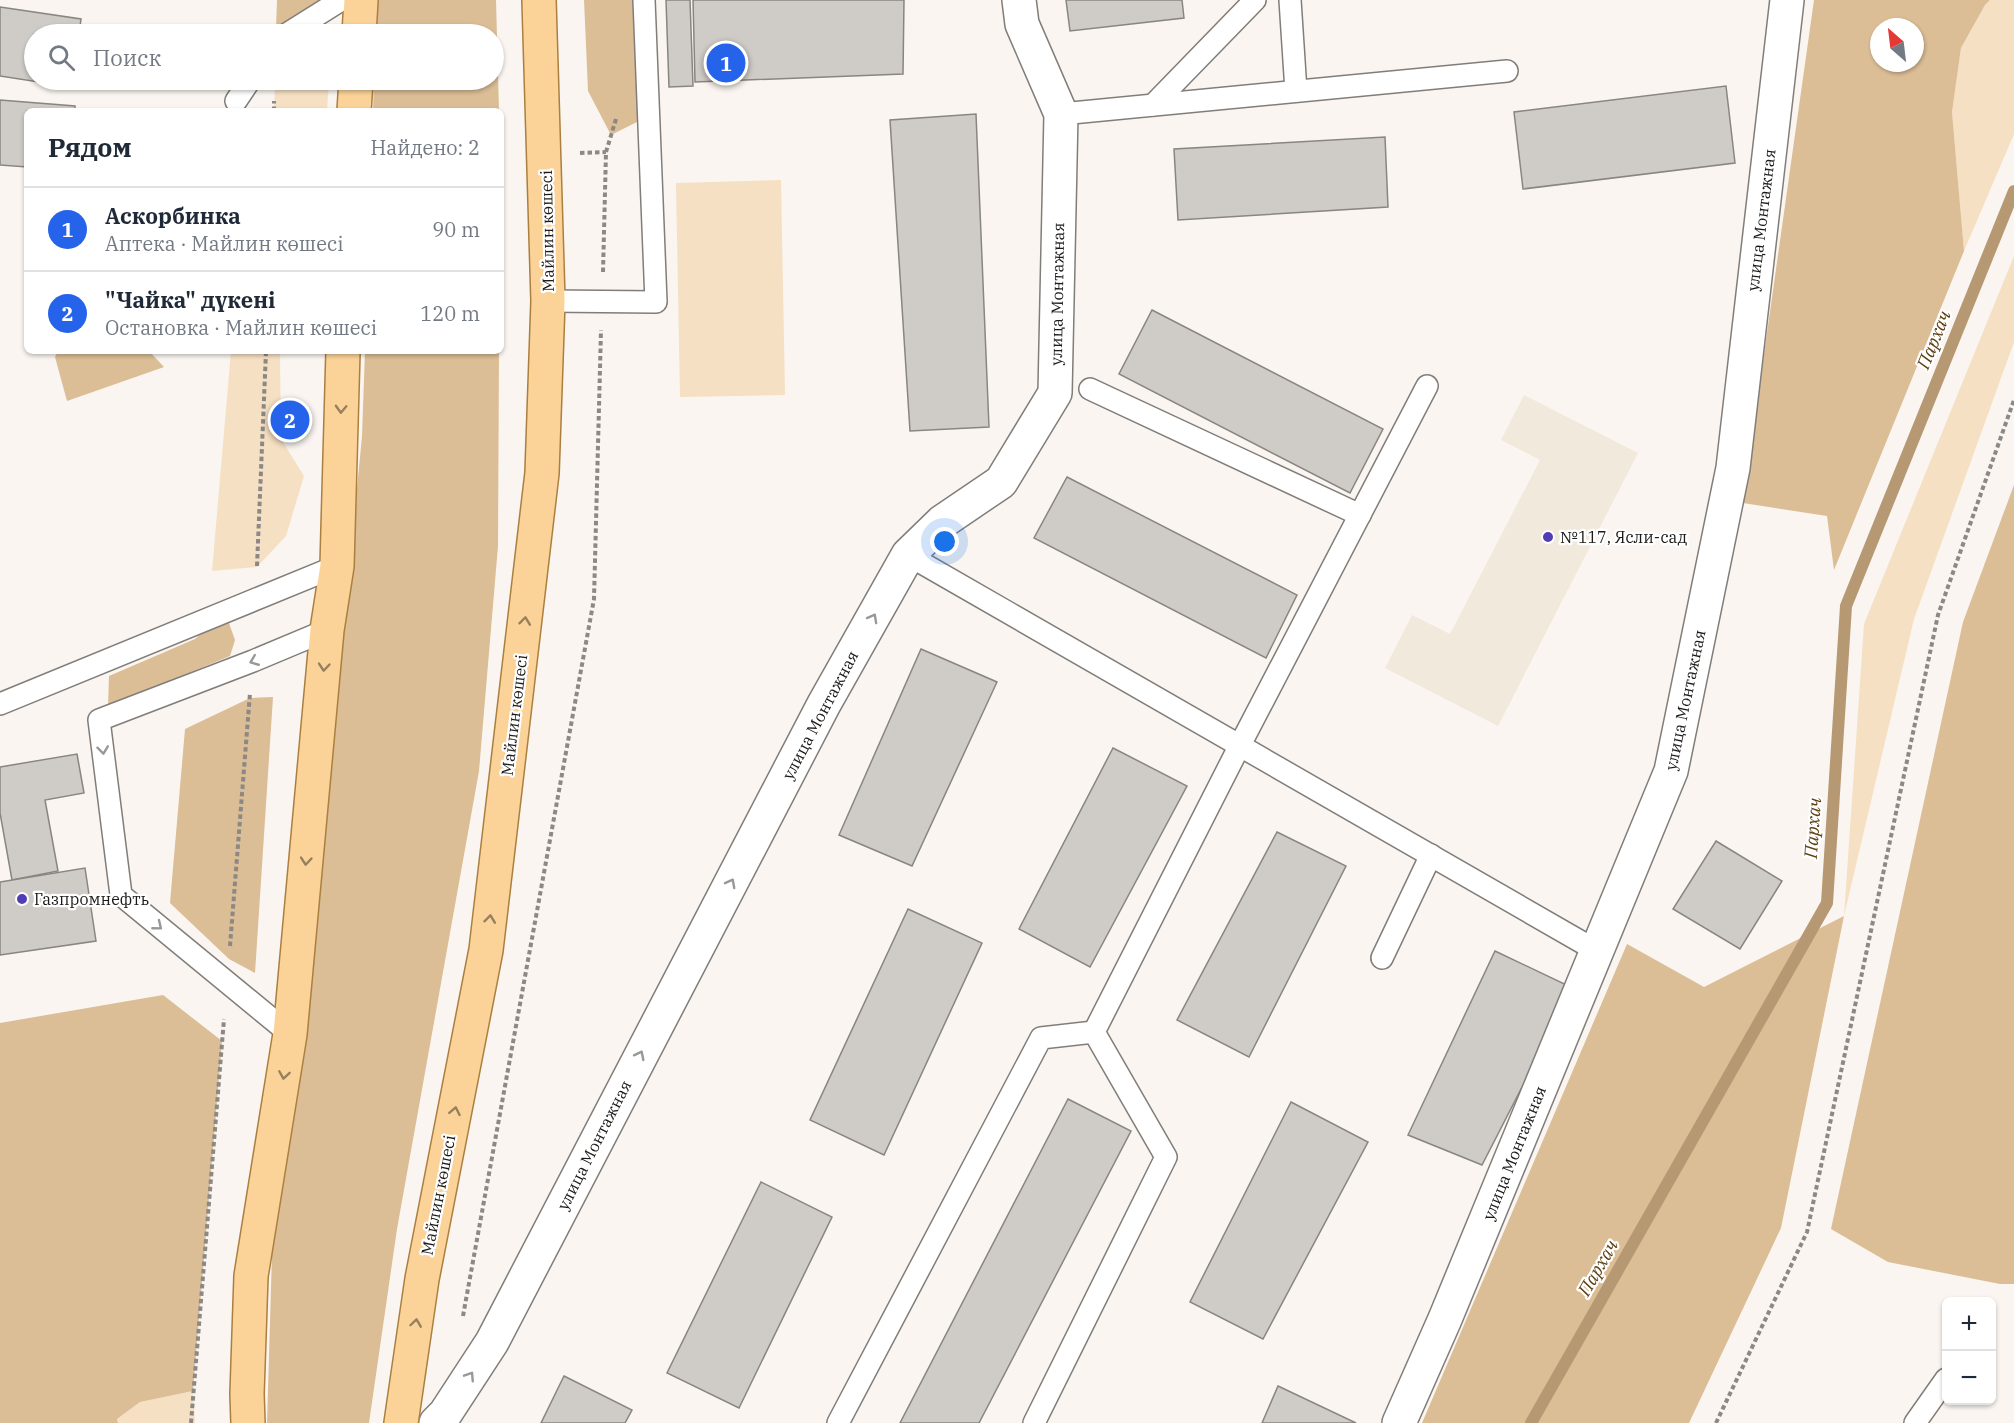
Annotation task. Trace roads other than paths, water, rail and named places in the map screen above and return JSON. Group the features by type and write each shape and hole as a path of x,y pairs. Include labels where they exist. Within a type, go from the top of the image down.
{"main road":[{"path":"360,24 361,0"},
{"name":"Майлин көшесі","path":"402,1423 422,1279 486,950 542,473 548,301 539,0"},
{"path":"354,108 355,90"},
{"path":"248,1423 251,1276 290,1034 327,630 337,566 343,354"}],"street":[{"name":"улица Монтажная","path":"436,1423 445,1414 492,1342 825,704 908,555 942,522 1001,482 1055,393 1061,114 1022,24 1019,0"},
{"name":"улица Монтажная","path":"1398,1423 1445,1319 1671,771 1733,468 1787,0"}],"lane":[{"path":"303,24 341,0"},
{"path":"548,301 656,302 644,0"},
{"path":"1153,105 1255,0"},
{"path":"1290,0 1296,91"},
{"path":"1061,114 1508,71"},
{"path":"236,101 243,90"},
{"path":"1094,1032 1427,386"},
{"path":"1090,389 1360,515"},
{"path":"908,555 1597,951"},
{"path":"0,704 337,566"},
{"path":"290,1034 121,895 99,720 253,662 327,630"},
{"path":"1382,958 1431,855"},
{"path":"838,1423 1041,1038 1094,1032"},
{"path":"1034,1423 1166,1156 1094,1032"},
{"path":"1915,1423 1942,1386"}],"waterway":[{"name":"Пархач","path":"1531,1423 1827,903 1846,606 2014,191"}],"place":[{"name":"Аскорбинка","path":"726,63"},
{"name":"\"Чайка\" дүкені","path":"290,420"},
{"name":"№117, Ясли-сад","path":"1548,537"},
{"name":"Газпромнефть","path":"22,899"}]}
